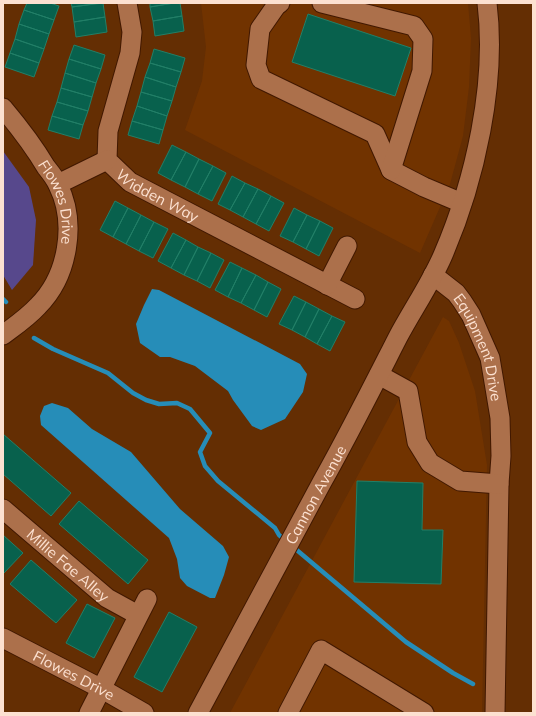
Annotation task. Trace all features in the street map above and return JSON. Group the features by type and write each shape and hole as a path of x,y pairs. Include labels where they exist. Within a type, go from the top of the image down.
{"street":[{"name":"Widden Way","path":"127,3 132,32 130,54 108,132 107,160 130,182 355,299"},
{"path":"280,3 276,6 260,28 256,65 261,79 375,134 391,170 424,187 462,203"},
{"path":"322,3 414,26 423,39 422,72 391,170"},
{"path":"433,275 443,255 462,203 474,162 486,101 489,55 489,20 487,3"},
{"name":"Flowes Drive","path":"3,108 28,138 58,184 64,202 67,221 67,245 63,266 53,286 38,306 3,335"},
{"path":"58,184 107,160"},
{"path":"326,285 347,246"},
{"name":"Cannon Avenue","path":"198,713 288,544 354,425 433,275"},
{"name":"Equipment Drive","path":"433,275 445,284 462,301 471,315 490,358 500,418 501,456 499,484 495,713"},
{"path":"379,375 408,391 417,442 430,463 460,481 499,484"},
{"name":"Millie Fae Alley","path":"3,509 107,598 138,616"},
{"path":"89,713 147,599"},
{"name":"Flowes Drive","path":"3,638 102,689 144,713"},
{"path":"288,713 321,650 424,713"}],"shaded area":[{"path":"201,3 468,3 471,38 469,87 463,136 450,184 420,253 185,130 202,81 206,47"},
{"path":"3,151 29,187 36,220 33,265 12,290 3,275"},
{"path":"443,317 449,321 459,343 475,391 487,465 482,713 230,713"}],"water":[{"path":"152,289 159,290 300,364 307,374 303,392 285,419 261,430 252,426 228,391 195,366 170,357 160,357 140,343 136,324"},
{"path":"52,403 68,408 92,429 131,452 180,509 223,546 229,557 215,598 210,598 187,586 180,578 177,559 169,538 41,425 40,416 44,406"}],"building":[{"path":"27,3 50,3 59,6 54,20 24,10"},
{"path":"71,3 100,3 72,7"},
{"path":"103,3 105,17 74,22 72,7"},
{"path":"150,3 174,3 150,7"},
{"path":"180,3 182,16 153,21 150,7"},
{"path":"24,10 54,20 49,34 19,24"},
{"path":"308,14 411,48 395,96 292,62"},
{"path":"182,16 184,31 155,36 153,21"},
{"path":"105,17 107,32 76,37 74,22"},
{"path":"19,24 49,34 44,49 15,39"},
{"path":"15,39 44,49 39,63 10,53"},
{"path":"74,45 105,55 101,69 69,59"},
{"path":"154,49 185,58 181,72 150,63"},
{"path":"10,53 39,63 34,77 5,67"},
{"path":"69,59 101,69 96,83 65,73"},
{"path":"150,63 181,72 176,87 145,77"},
{"path":"65,73 96,83 92,97 61,88"},
{"path":"145,77 176,87 172,101 141,92"},
{"path":"61,88 92,97 88,111 57,102"},
{"path":"141,92 172,101 167,116 137,106"},
{"path":"57,102 88,111 83,125 52,116"},
{"path":"137,106 167,116 163,130 132,121"},
{"path":"52,116 83,125 79,139 48,130"},
{"path":"132,121 163,130 159,144 128,135"},
{"path":"172,145 186,152 171,180 158,173"},
{"path":"186,152 199,159 185,187 171,180"},
{"path":"199,159 213,166 198,194 185,187"},
{"path":"213,166 226,173 212,201 198,194"},
{"path":"232,176 245,183 230,210 218,204"},
{"path":"245,183 258,189 243,217 230,210"},
{"path":"258,189 271,196 256,224 243,217"},
{"path":"271,196 284,203 269,231 256,224"},
{"path":"115,201 128,208 113,237 100,230"},
{"path":"128,208 141,215 126,244 113,237"},
{"path":"294,208 307,215 293,242 280,236"},
{"path":"141,215 154,222 139,251 126,244"},
{"path":"307,215 320,221 306,249 293,242"},
{"path":"320,221 333,228 319,256 306,249"},
{"path":"154,222 168,229 153,258 139,251"},
{"path":"173,233 186,240 171,268 158,261"},
{"path":"186,240 198,247 184,275 171,268"},
{"path":"198,247 211,253 197,281 184,275"},
{"path":"211,253 224,260 210,288 197,281"},
{"path":"230,262 242,268 228,297 215,290"},
{"path":"242,268 256,275 241,303 228,297"},
{"path":"256,275 268,282 254,310 241,303"},
{"path":"268,282 281,289 267,317 254,310"},
{"path":"294,296 306,302 292,330 279,324"},
{"path":"306,302 319,309 305,337 292,330"},
{"path":"319,309 332,316 317,344 305,337"},
{"path":"332,316 345,322 330,351 317,344"},
{"path":"3,434 71,493 51,516 3,474"},
{"path":"357,481 423,483 422,530 443,530 441,584 354,582"},
{"path":"79,501 148,560 128,584 59,524"},
{"path":"3,535 23,553 3,574"},
{"path":"31,560 77,600 56,623 10,584"},
{"path":"87,604 115,618 94,658 66,643"},
{"path":"169,612 197,627 162,692 134,677"}],"waterway":[{"path":"3,299 6,302"},
{"path":"34,338 53,349 108,373 133,393 146,400 159,404 177,403 190,409 210,433 200,452 205,466 218,481 275,528 279,535 285,540"},
{"path":"292,546 406,642 453,673 473,684"}]}
